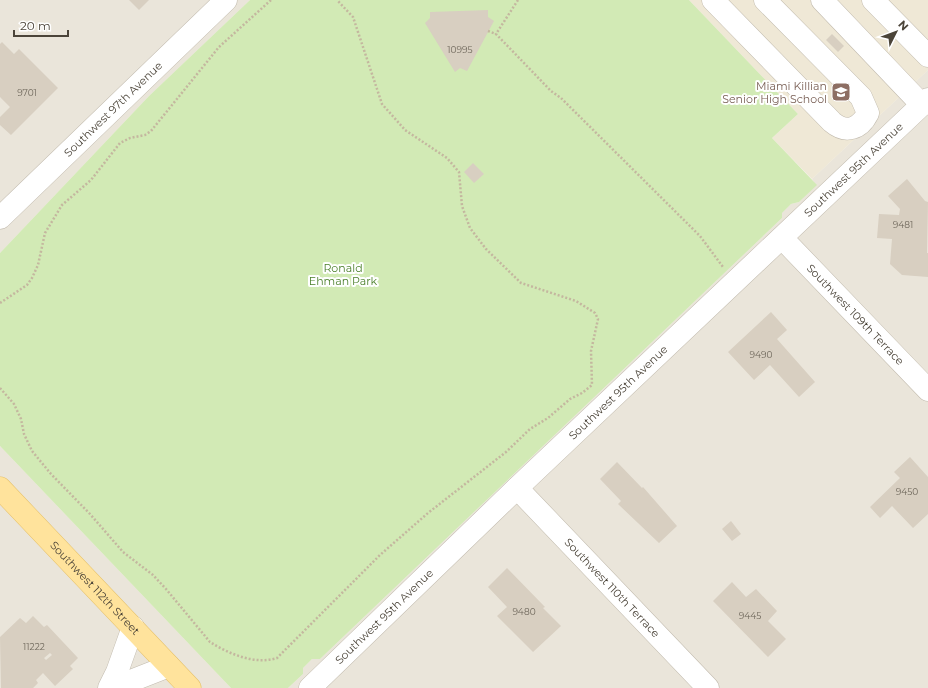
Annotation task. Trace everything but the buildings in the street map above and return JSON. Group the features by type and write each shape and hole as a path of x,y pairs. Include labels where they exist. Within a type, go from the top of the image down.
{"main road":[{"name":"Southwest 112th Street","path":"0,488 190,688"}],"street":[{"name":"Southwest 97th Avenue","path":"3,210 226,0"},
{"path":"714,0 832,122 841,129 846,130 851,129 861,123 868,113 861,97 765,0"},
{"path":"822,0 925,102"},
{"path":"873,0 928,56"},
{"name":"Southwest 95th Avenue","path":"310,688 517,488 925,102"},
{"name":"Southwest 109th Terrace","path":"782,238 928,390"},
{"name":"Southwest 110th Terrace","path":"517,488 708,688"},
{"path":"109,688 117,672 133,627"},
{"path":"114,688 170,666"}],"path":[{"path":"0,303 27,285 32,278 38,265 45,233 62,206 91,180 120,143 130,138 145,135 151,131 219,47 271,0"},
{"path":"0,388 14,404 21,419 24,434 32,451 50,474 90,514 123,552 153,575 210,642 221,649 259,661 277,658 386,550 428,513 506,452 530,429 548,418 570,399 582,393 592,385 591,351 598,319 595,313 576,301 521,283 486,249 470,228 462,206 459,172 447,158 405,130 382,104 372,78 353,17 337,0"},
{"path":"496,34 518,0"},
{"path":"488,31 496,34 550,91 561,98 697,233 720,264 728,272"}],"shaded area":[{"path":"0,0 250,0 149,96 0,253"},
{"name":"Miami Killian Senior High School","path":"689,0 928,0 928,70 812,179 772,138 798,114"},
{"path":"928,70 928,688 288,688 303,674 303,668 312,659 320,659 782,218 782,213 791,204 799,202 816,185 812,179"},
{"path":"0,446 231,688 0,688"}],"green space":[{"name":"Ronald Ehman Park","path":"250,0 689,0 798,114 772,138 817,185 799,202 791,204 782,213 782,218 320,659 312,659 303,668 303,674 288,688 231,688 0,446 0,253 149,96"}],"place":[{"name":"Miami Killian Senior High School","path":"841,92"}]}
